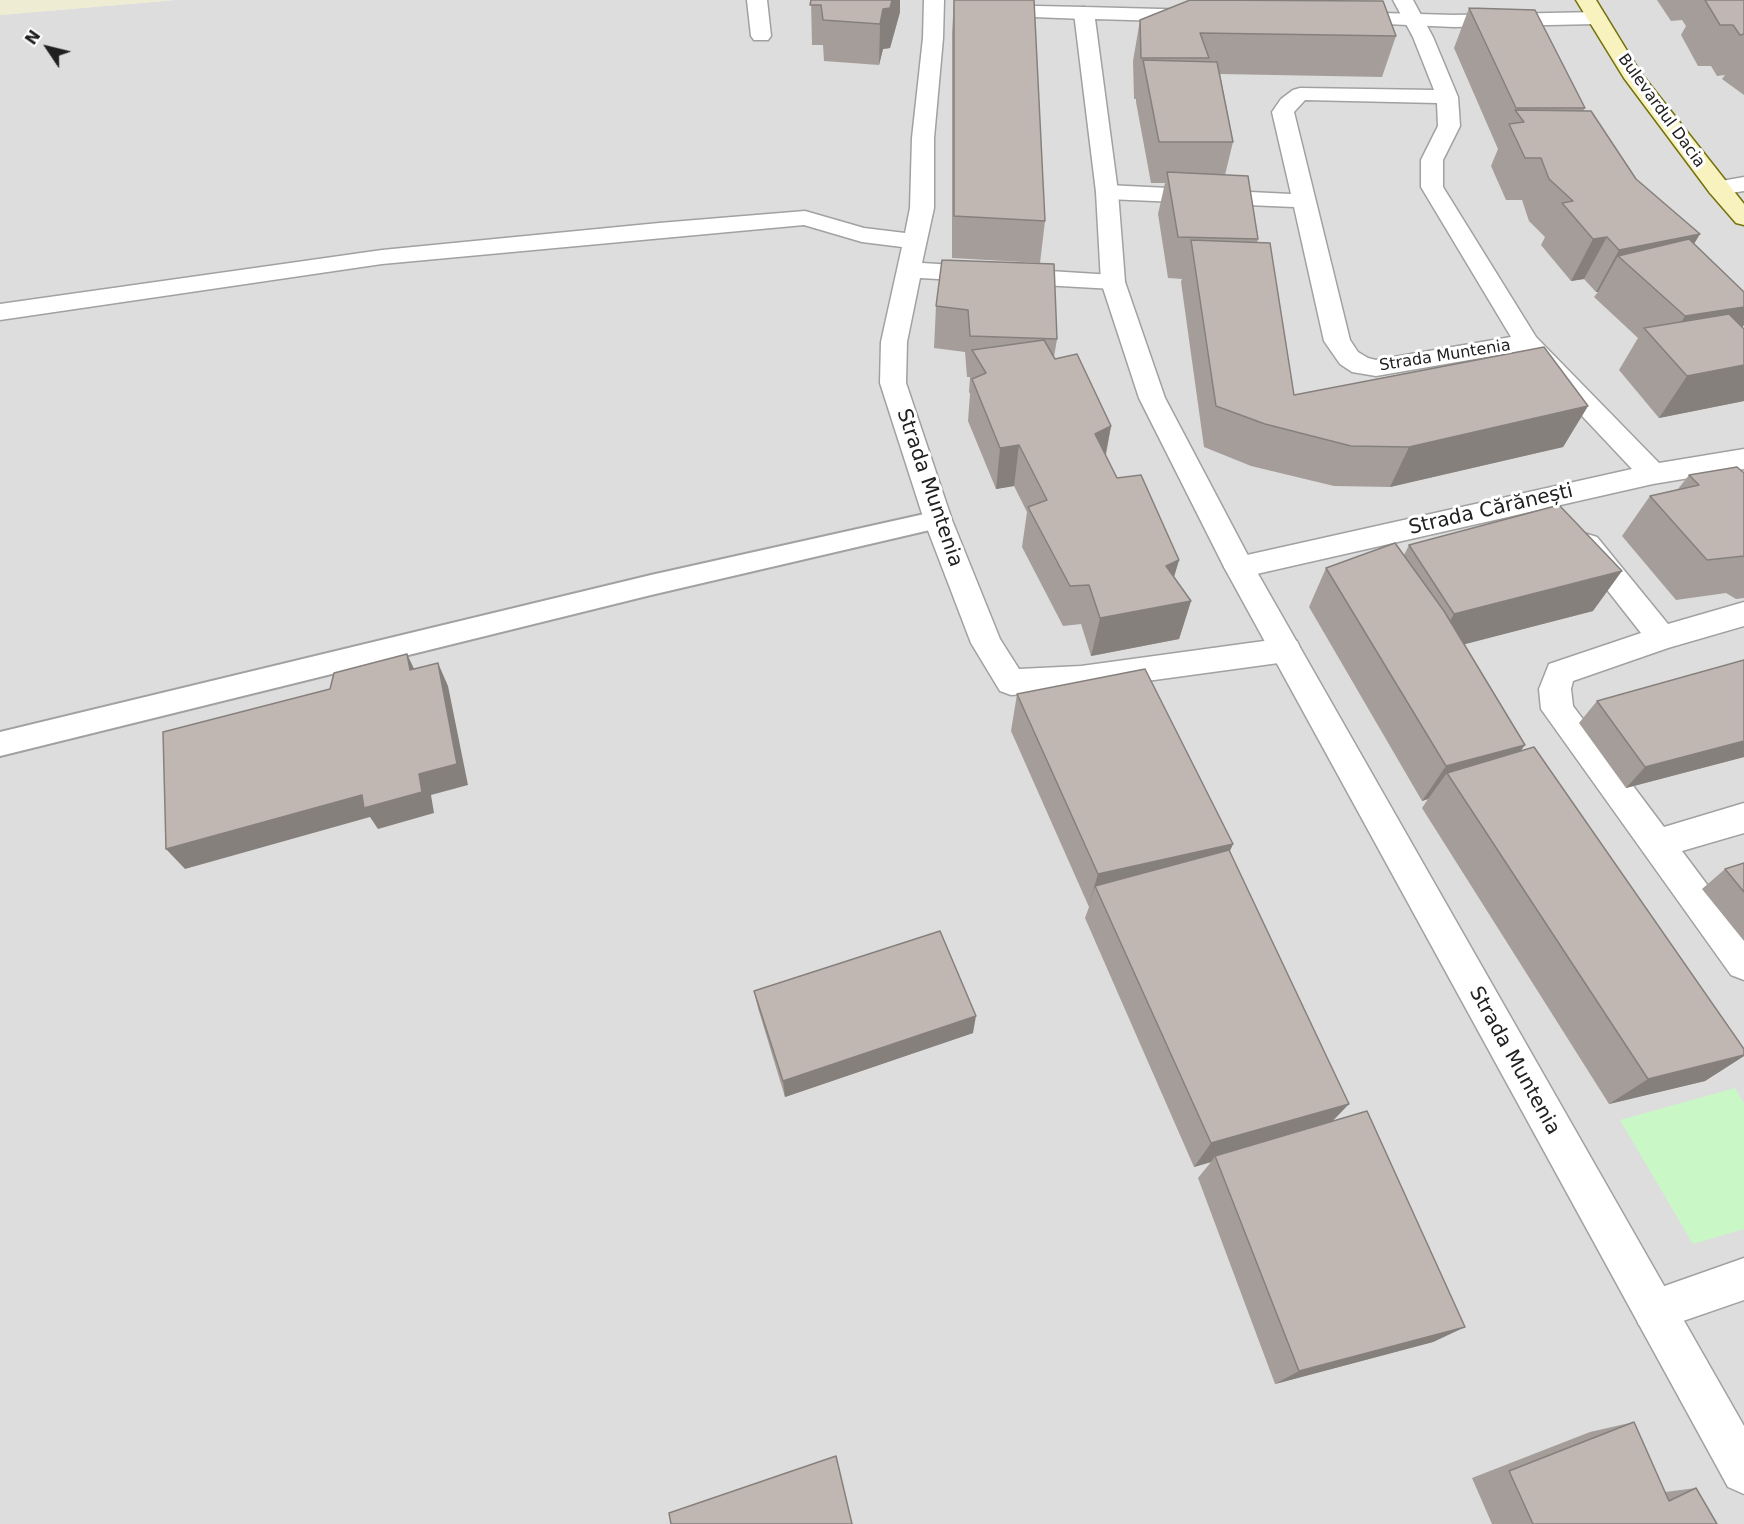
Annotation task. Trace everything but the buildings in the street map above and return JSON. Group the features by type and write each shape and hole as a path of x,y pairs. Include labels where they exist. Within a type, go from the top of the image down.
{"main road":[{"name":"Bulevardul Dacia","path":"1591,9 1631,74 1718,188 1744,218"}],"street":[{"path":"756,0 761,36"},
{"name":"Strada Muntenia","path":"1222,16 962,10 934,4 923,138 922,207 894,342 893,384 938,520 986,643 1011,682 1081,678 1286,650"},
{"path":"1329,18 1407,10 1591,9"},
{"path":"1407,10 1423,37 1447,97 1449,126 1432,160 1432,187 1527,342 1653,474"},
{"name":"Strada Muntenia","path":"1084,14 1107,192 1113,282 1152,398 1239,567 1744,1471"},
{"name":"Strada Muntenia","path":"1447,97 1300,94 1288,103 1283,112 1337,341 1349,358 1361,366 1376,368 1527,342"},
{"path":"1718,188 1744,184"},
{"path":"1107,192 1304,201"},
{"path":"0,312 382,257 805,218 862,235 915,241"},
{"path":"909,270 1113,282"},
{"name":"Strada Cărănești","path":"1239,567 1563,515 1653,474 1744,459"},
{"path":"1563,515 1621,590 1662,638"},
{"path":"1744,614 1560,672 1556,689 1557,710 1744,963"},
{"path":"1656,844 1744,818"},
{"path":"1654,1310 1744,1278"}],"lane":[{"path":"0,744 651,585 938,520"}],"shaded area":[{"path":"0,0 175,0 0,15"},
{"path":"175,0 1744,0 1744,1524 0,1524 0,15"}],"green space":[{"path":"1735,1088 1744,1103 1744,1229 1693,1244 1620,1120"}]}
